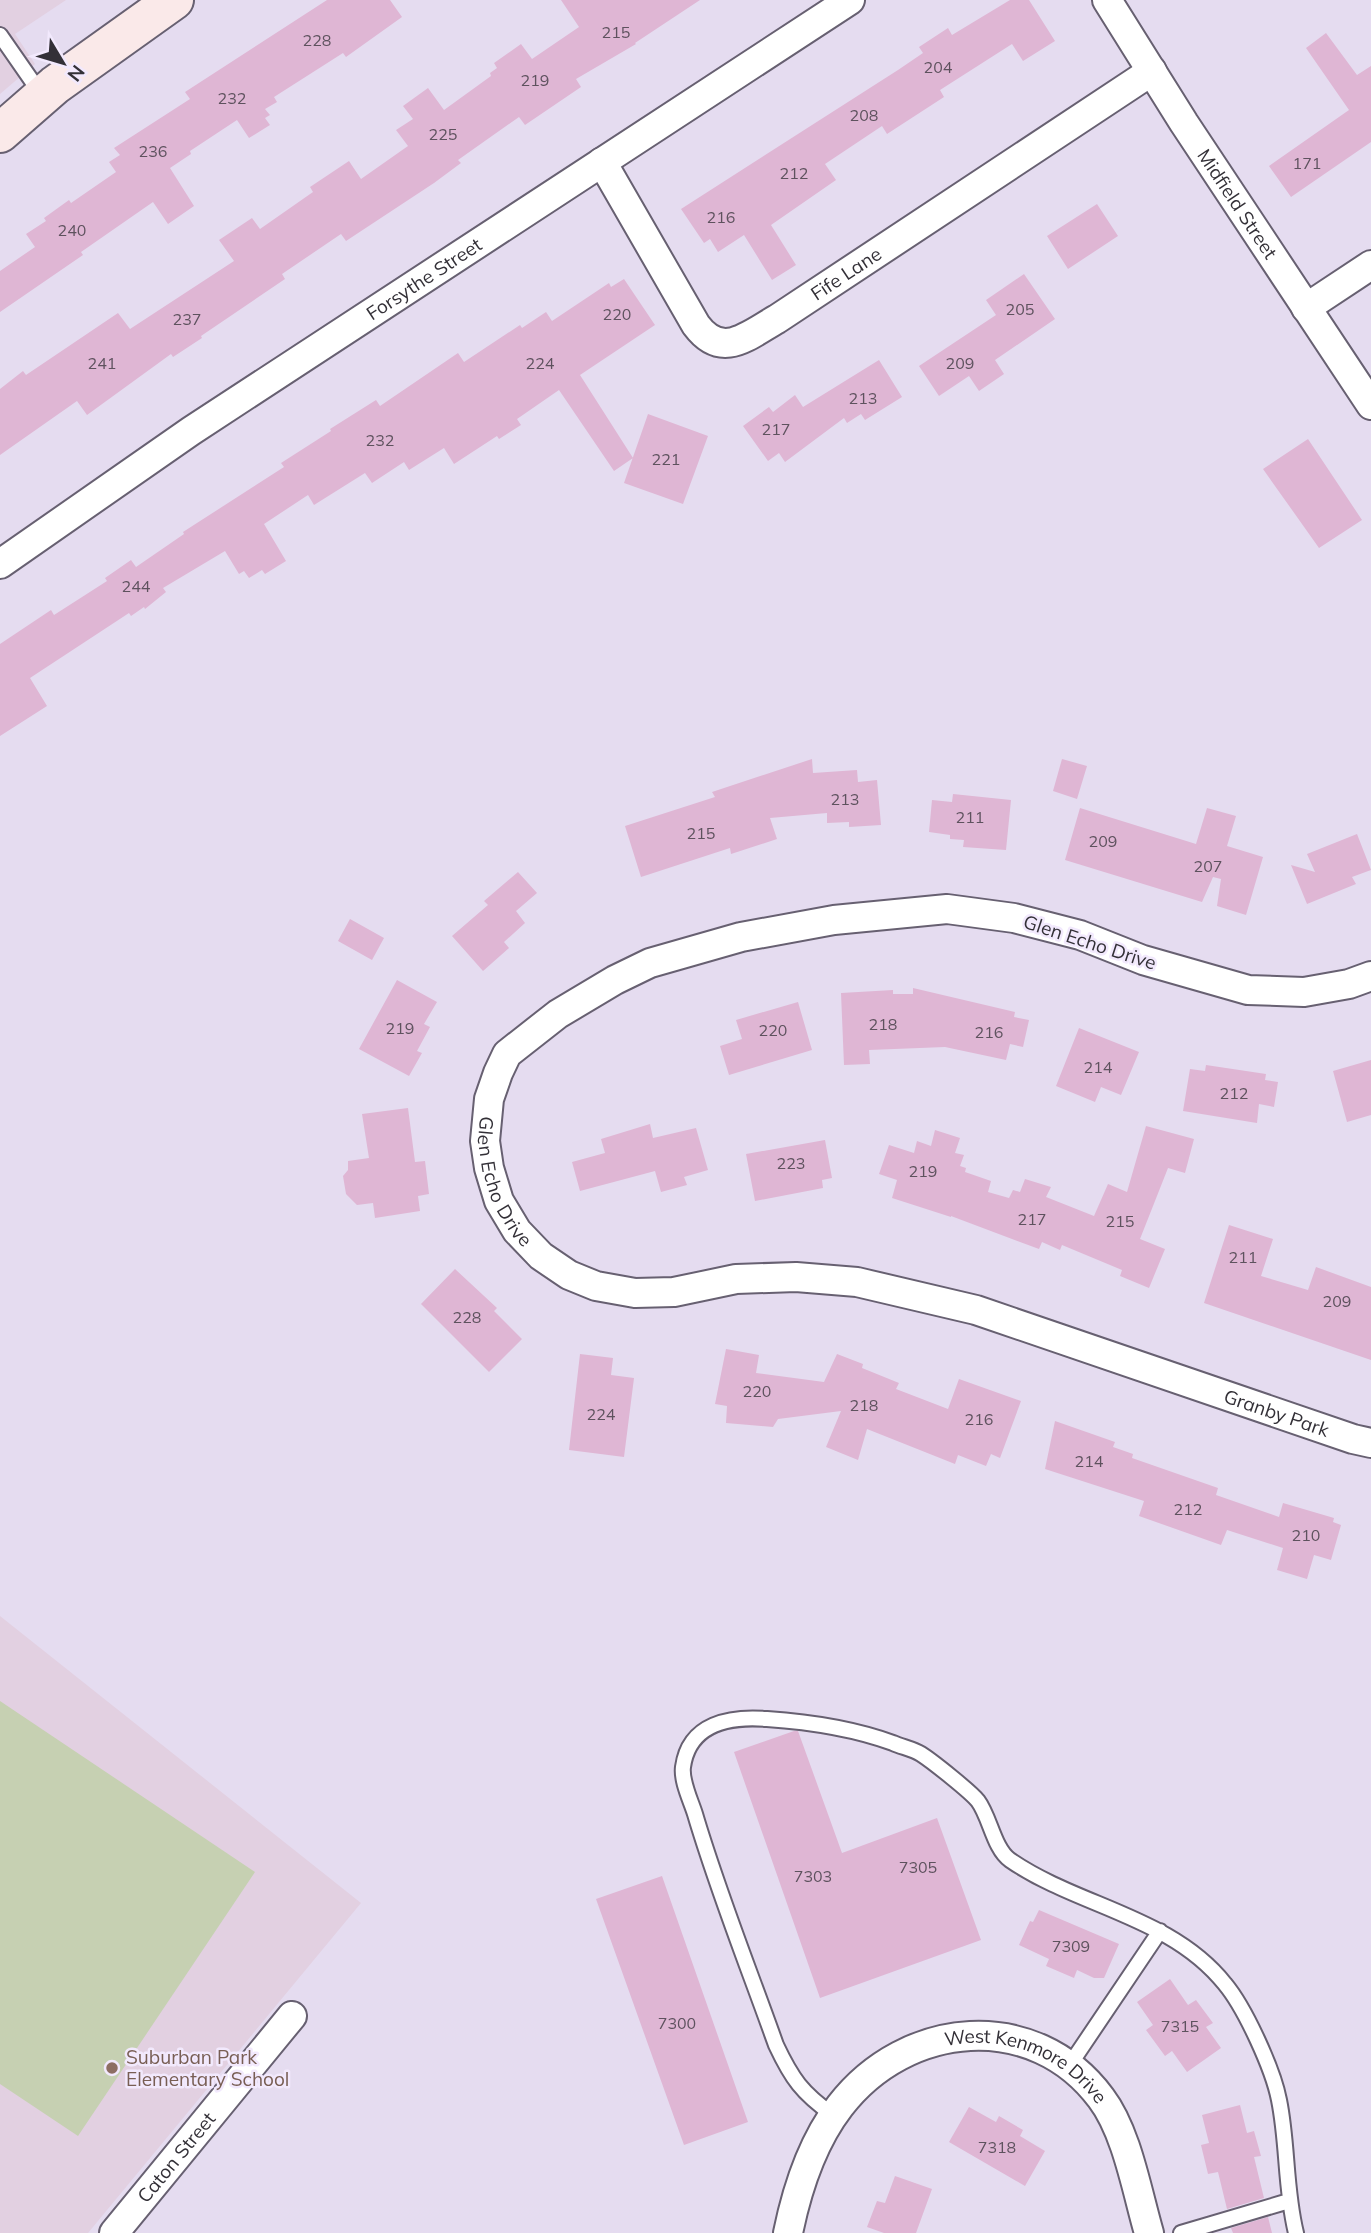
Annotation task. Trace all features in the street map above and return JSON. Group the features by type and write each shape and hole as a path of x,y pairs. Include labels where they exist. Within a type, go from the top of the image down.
{"street":[{"path":"0,133 43,96 174,0"},
{"name":"Forsythe Street","path":"0,564 191,431 850,0"},
{"name":"Midfield Street","path":"1107,0 1371,405"},
{"name":"Fife Lane","path":"602,162 696,325 704,336 715,343 732,344 777,319 1152,71"},
{"path":"1307,308 1371,265"},
{"name":"Glen Echo Drive","path":"1182,1380 976,1310 857,1282 796,1277 736,1279 674,1292 635,1293 596,1286 569,1275 541,1256 517,1231 499,1201 489,1168 485,1141 489,1099 498,1073 507,1055 558,1014 614,980 650,963 741,937 834,920 947,909 1014,918 1080,935 1143,960 1248,990 1304,992 1349,984 1371,976"},
{"name":"Granby Park","path":"1182,1380 1371,1443"},
{"name":"Caton Street","path":"114,2233 292,2016"},
{"name":"West Kenmore Drive","path":"788,2233 815,2148 842,2103 869,2076 900,2055 935,2041 977,2035 1030,2043 1054,2055 1081,2074 1102,2099 1119,2128 1149,2233"}],"lane":[{"path":"0,35 6,55 43,96"},
{"path":"833,2115 810,2099 790,2075 781,2055 699,1829 682,1771 687,1751 702,1731 721,1721 758,1718 814,1722 868,1734 920,1753 978,1801 1005,1857 1043,1881 1160,1931 1192,1951 1226,1984 1253,2029 1279,2099 1289,2201 1296,2233"},
{"path":"1069,2066 1160,1931"},
{"path":"1181,2233 1289,2201"}],"shaded area":[{"path":"0,0 66,0 15,34 35,64 0,94"},
{"name":"Suburban Park Elementary School","path":"0,1616 361,1903 88,2233 0,2233"}],"green space":[{"path":"0,1701 255,1872 78,2136 0,2084"}],"building":[{"path":"327,0 390,0 402,17 346,57 343,53 274,97 277,102 265,109 270,115 265,118 270,125 249,138 237,120 190,151 191,154 170,168 194,206 168,224 153,202 81,252 83,255 0,312 0,271 35,247 26,234 46,221 44,218 116,172 109,162 120,155 114,148 190,99 185,92"},
{"path":"561,0 700,0 636,44 576,79 581,87 525,125 519,117 458,160 461,163 434,183 346,241 341,234 282,274 285,279 201,336 202,338 173,357 171,354 87,415 77,401 0,455 0,389 23,371 26,375 118,313 130,329 234,261 219,240 252,218 260,229 313,192 310,187 349,161 361,179 408,146 396,130 413,119 403,106 428,88 444,110 491,76 490,73 497,68 494,63 521,44 532,59 579,27"},
{"path":"1010,0 1029,0 1055,41 1023,61 1012,44 940,90 944,97 887,134 882,126 825,164 836,180 771,225 796,265 772,280 744,235 718,252 710,239 704,243 681,209 898,70 923,53 919,47 948,28 952,35"},
{"path":"1326,33 1357,75 1371,66 1371,142 1291,197 1269,166 1349,110 1306,48"},
{"path":"1097,204 1118,236 1068,269 1047,236"},
{"path":"1024,274 1055,319 995,360 1004,374 979,391 969,376 939,396 919,366 996,315 986,300"},
{"path":"624,279 655,325 580,375 633,458 614,471 559,390 517,419 521,425 499,439 497,436 454,464 444,448 409,470 404,462 372,483 365,473 314,505 308,495 264,524 286,561 265,574 262,570 249,578 244,571 239,574 225,551 163,588 166,592 145,609 144,607 131,616 129,613 30,678 47,706 0,736 0,644 51,610 54,615 107,581 105,578 131,560 136,567 184,534 183,532 284,467 281,463 376,400 380,406 458,353 464,362 520,325 522,328 546,312 552,321 609,283 611,287"},
{"path":"879,360 902,397 865,420 861,414 847,423 844,418 785,462 779,453 768,461 743,426 769,407 773,412 795,395 803,407"},
{"path":"648,414 708,436 683,504 624,483"},
{"path":"1308,439 1362,520 1319,548 1263,469"},
{"path":"812,759 813,773 857,770 858,782 877,780 881,825 849,827 849,822 827,823 827,813 770,818 777,839 731,854 730,848 641,877 625,826 715,797 712,792"},
{"path":"1062,759 1087,766 1077,799 1053,791"},
{"path":"953,794 1011,800 1006,850 963,847 964,840 950,839 950,835 929,832 932,800 952,802"},
{"path":"1080,808 1196,844 1207,808 1236,816 1227,846 1263,857 1246,915 1217,906 1221,879 1213,877 1202,902 1065,860"},
{"path":"1357,834 1371,870 1352,877 1356,884 1307,904 1291,865 1315,872 1307,854"},
{"path":"518,872 537,893 516,911 525,923 504,942 509,948 483,971 452,936 488,905 484,901"},
{"path":"350,919 384,938 372,960 338,941"},
{"path":"397,980 437,1002 424,1024 430,1027 417,1051 422,1053 409,1076 359,1049"},
{"path":"913,988 1015,1012 1014,1017 1029,1020 1023,1047 1010,1044 1006,1060 945,1047 869,1050 870,1064 844,1065 841,993 893,990 893,994 913,994"},
{"path":"798,1002 812,1050 729,1075 720,1046 742,1039 736,1020"},
{"path":"1079,1028 1139,1052 1121,1095 1101,1087 1095,1102 1056,1086"},
{"path":"1371,1060 1371,1115 1347,1122 1333,1071"},
{"path":"1206,1065 1266,1074 1265,1080 1278,1082 1274,1107 1259,1104 1257,1123 1183,1111 1190,1069 1205,1071"},
{"path":"408,1108 415,1162 425,1161 429,1194 418,1196 420,1211 375,1218 373,1203 357,1205 346,1194 343,1176 348,1170 348,1161 369,1158 362,1114"},
{"path":"650,1124 653,1138 696,1128 708,1170 684,1177 687,1185 661,1192 655,1171 580,1191 572,1162 605,1153 601,1139"},
{"path":"1146,1126 1194,1139 1185,1173 1168,1168 1140,1239 1165,1249 1149,1288 1120,1276 1122,1270 1062,1245 1060,1250 1042,1242 1039,1249 951,1216 892,1198 897,1180 879,1174 889,1145 914,1153 917,1141 931,1146 935,1130 960,1138 955,1153 964,1155 960,1166 966,1168 965,1172 991,1181 988,1192 1009,1198 1013,1190 1020,1192 1025,1179 1051,1187 1046,1197 1094,1216 1108,1184 1127,1192"},
{"path":"825,1140 832,1178 822,1180 823,1188 755,1201 746,1154"},
{"path":"1229,1225 1273,1239 1261,1276 1308,1290 1316,1267 1371,1287 1371,1360 1204,1303"},
{"path":"455,1269 497,1308 494,1311 522,1339 489,1372 421,1304"},
{"path":"726,1349 759,1355 756,1373 824,1382 837,1354 899,1383 896,1389 948,1409 959,1379 1021,1401 1000,1458 991,1454 986,1466 958,1455 955,1464 867,1429 858,1460 826,1447 841,1411 778,1419 773,1427 726,1423 727,1406 715,1404"},
{"path":"580,1354 613,1358 611,1375 634,1378 624,1457 569,1450"},
{"path":"1055,1421 1115,1442 1113,1447 1133,1454 1132,1458 1218,1488 1216,1495 1279,1517 1283,1503 1334,1518 1333,1522 1341,1525 1331,1560 1314,1555 1307,1579 1277,1570 1283,1548 1227,1530 1221,1545 1139,1516 1144,1501 1045,1469"},
{"path":"798,1731 842,1853 937,1818 981,1940 820,1998 734,1752"},
{"path":"662,1876 748,2122 684,2145 596,1899"},
{"path":"1039,1910 1119,1944 1104,1978 1094,1978 1077,1970 1074,1978 1046,1966 1049,1959 1019,1945 1030,1921 1033,1922"},
{"path":"1170,1979 1188,2005 1196,2000 1213,2023 1206,2027 1221,2048 1187,2072 1172,2051 1165,2056 1146,2030 1153,2025 1137,2002"},
{"path":"1240,2105 1247,2133 1254,2131 1261,2156 1254,2157 1264,2198 1227,2209 1218,2172 1208,2174 1201,2145 1209,2143 1202,2115"},
{"path":"969,2107 996,2122 999,2116 1023,2130 1020,2136 1045,2151 1025,2186 949,2142"},
{"path":"895,2176 932,2189 916,2233 884,2233 867,2227 877,2201 885,2203"},
{"path":"1268,2217 1272,2233 1233,2233 1231,2228"}],"place":[{"name":"Suburban Park Elementary School","path":"112,2068"}]}
